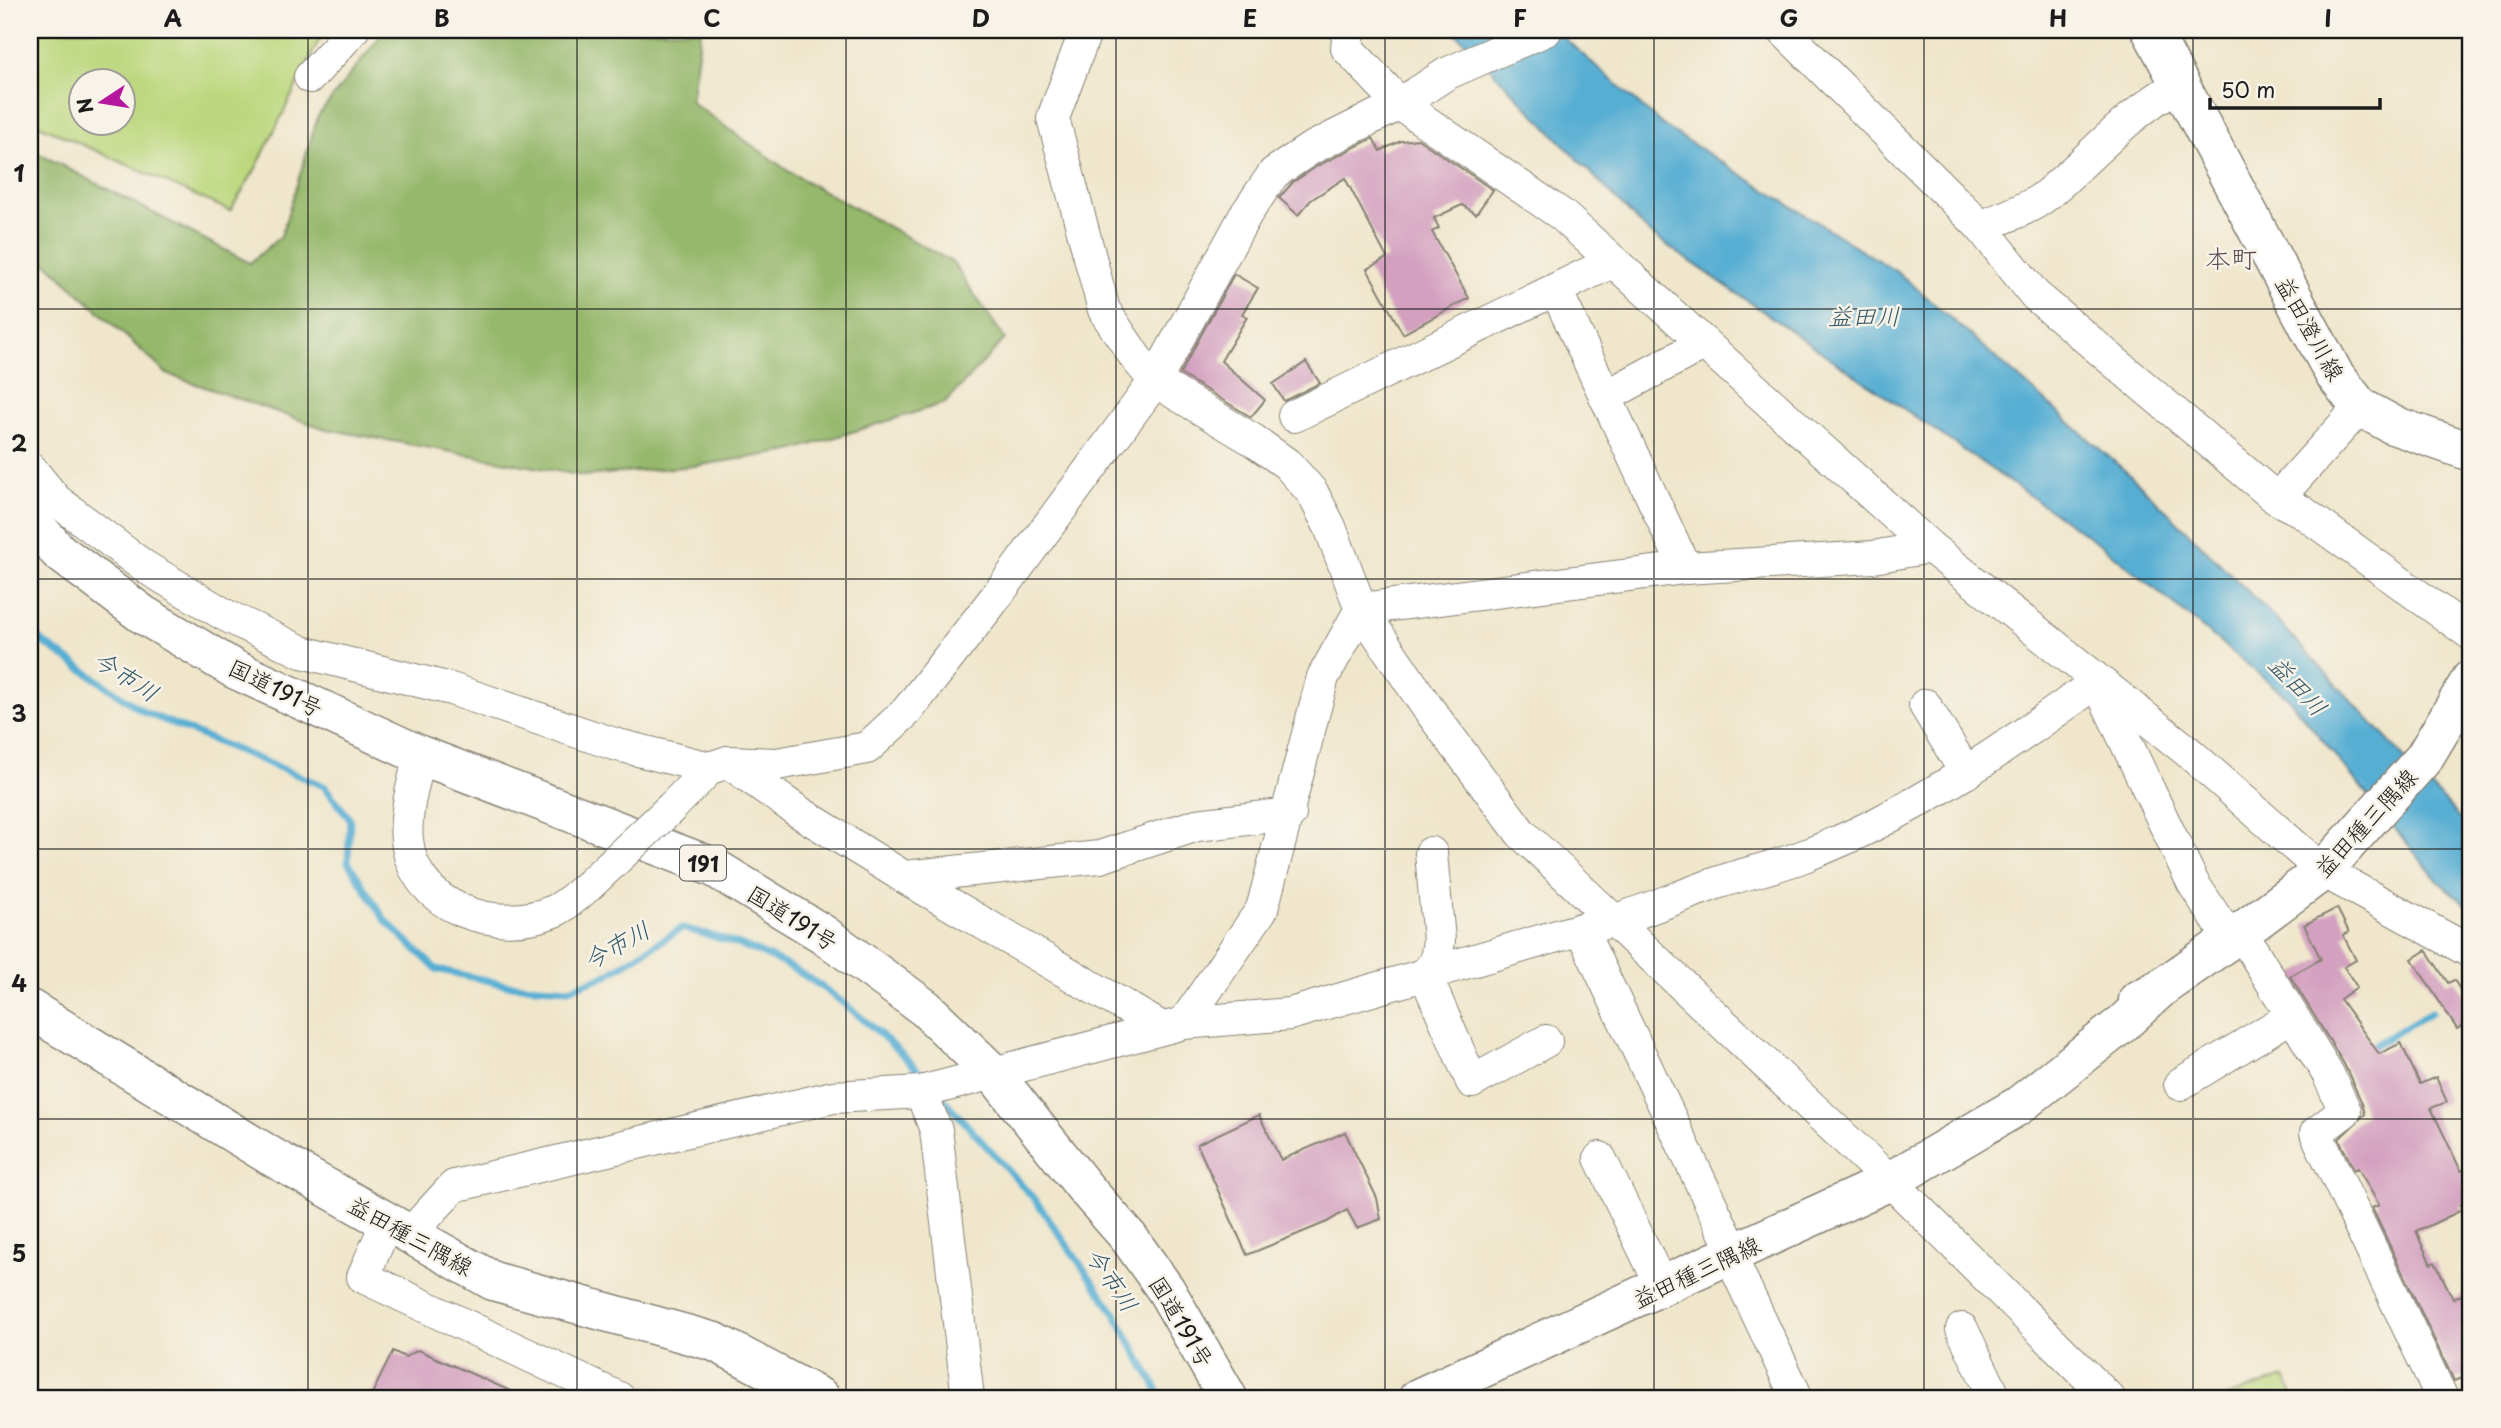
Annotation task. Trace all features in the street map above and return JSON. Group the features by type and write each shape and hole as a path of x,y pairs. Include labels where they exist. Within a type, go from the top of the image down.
{"main road":[{"name":"益田澄川線","path":"2151,30 2334,374 2360,407 2393,425 2471,452"},
{"name":"国道191号","path":"30,520 59,552 142,614 234,669 420,755 713,867 823,934 925,1008 995,1074 1086,1189 1129,1238 1166,1290 1228,1398"},
{"name":"益田種三隅線","path":"1418,1398 1890,1181 2018,1105 2122,1024 2161,988 2323,871 2424,758 2471,679"},
{"name":"益田種三隅線","path":"30,1009 398,1229 493,1281 715,1342 821,1398"}],"street":[{"path":"310,77 353,30"},
{"path":"1087,30 1053,118 1104,310 1155,381 1253,440 1287,464 1312,492 1330,527 1361,610 1427,707 1521,833 1890,1181 2109,1398"},
{"path":"1349,30 1347,48 1400,104 1562,215 1930,547 2100,685 2186,750 2323,871 2471,953"},
{"path":"30,468 57,500 142,565 225,615 302,652 450,689 614,744 719,765 777,764 867,748 907,711 995,598 1155,381 1246,214 1274,173 1310,149 1400,104 1446,74 1546,30"},
{"path":"1783,30 1981,227 2035,295 2277,499 2301,511 2471,634"},
{"path":"1981,227 2042,199 2145,104 2180,84"},
{"path":"1294,416 1612,262"},
{"path":"1556,290 1685,568"},
{"path":"1605,397 1703,344"},
{"path":"2277,499 2360,407"},
{"path":"1361,610 1685,568 1873,557 1930,547"},
{"path":"1173,1025 1262,909 1290,814 1323,677 1361,610"},
{"path":"619,1398 363,1277 398,1229 454,1186 833,1097 921,1092 1173,1025 1290,1014 1581,929 1614,922 1717,883 1803,857 1885,820 1966,773 2100,685"},
{"path":"2100,685 2193,883 2222,927 2241,932 2328,1074 2345,1111 2316,1133 2442,1398"},
{"path":"1925,705 1966,773"},
{"path":"420,755 409,804 407,841 419,877 444,904 476,917 517,921 555,911 588,886 719,765"},
{"path":"719,765 904,877 1173,1025"},
{"path":"904,877 1100,857 1197,825 1290,814"},
{"path":"1426,974 1436,961 1439,940 1431,853"},
{"path":"1581,929 1734,1254 1734,1264 1797,1398"},
{"path":"1426,974 1472,1082 1546,1041"},
{"path":"2180,1084 2292,1016"},
{"path":"921,1092 936,1130 968,1398"},
{"path":"1600,1158 1662,1287"},
{"path":"1962,1329 1995,1398"}],"green space":[{"path":"30,30 324,30 255,170 230,211 30,121"},
{"path":"385,30 701,30 691,102 791,173 952,262 1005,339 945,403 791,451 694,466 584,476 326,429 167,374 30,248 30,149 250,263 281,236 318,116"},
{"path":"2285,1377 2295,1398 2221,1398"}],"water":[{"name":"益田川","path":"1453,30 1555,30 1664,126 1900,274 2131,476 2277,620 2471,830 2471,909 2438,881 2287,697 2104,547 1648,232"}],"building":[{"path":"1373,138 1380,151 1401,141 1418,139 1493,190 1476,214 1462,205 1434,218 1439,228 1432,232 1469,298 1403,334 1367,269 1387,258 1345,178 1311,200 1298,215 1279,198 1293,182 1319,165"},
{"path":"1234,274 1258,288 1242,314 1247,317 1221,361 1265,400 1251,417 1180,374"},
{"path":"1306,362 1320,383 1284,401 1273,384"},
{"path":"2337,908 2349,932 2343,935 2356,960 2344,967 2357,987 2340,999 2379,1054 2401,1043 2420,1084 2436,1077 2447,1102 2431,1108 2461,1171 2471,1166 2471,1200 2460,1205 2462,1210 2416,1232 2431,1264 2435,1262 2453,1299 2471,1291 2471,1374 2454,1381 2372,1208 2379,1205 2358,1168 2354,1170 2339,1139 2365,1114 2362,1103 2344,1064 2290,976 2321,959 2304,925"},
{"path":"2426,950 2448,983 2454,980 2471,1007 2471,1020 2457,1029 2412,959"},
{"path":"1259,1115 1281,1160 1345,1132 1377,1198 1381,1219 1357,1228 1347,1210 1327,1222 1247,1255 1197,1144"},
{"path":"418,1350 526,1398 370,1398 393,1351 405,1357"}],"waterway":[{"name":"今市川","path":"30,633 144,712 324,786 350,819 348,862 385,920 436,969 507,985 569,989 607,975 682,928 748,948 796,970 872,1026 927,1080"},
{"path":"2366,1050 2431,1012"},
{"name":"今市川","path":"940,1095 1036,1201 1114,1312 1162,1398"}],"district":[{"name":"本町","path":"2231,257"}]}
